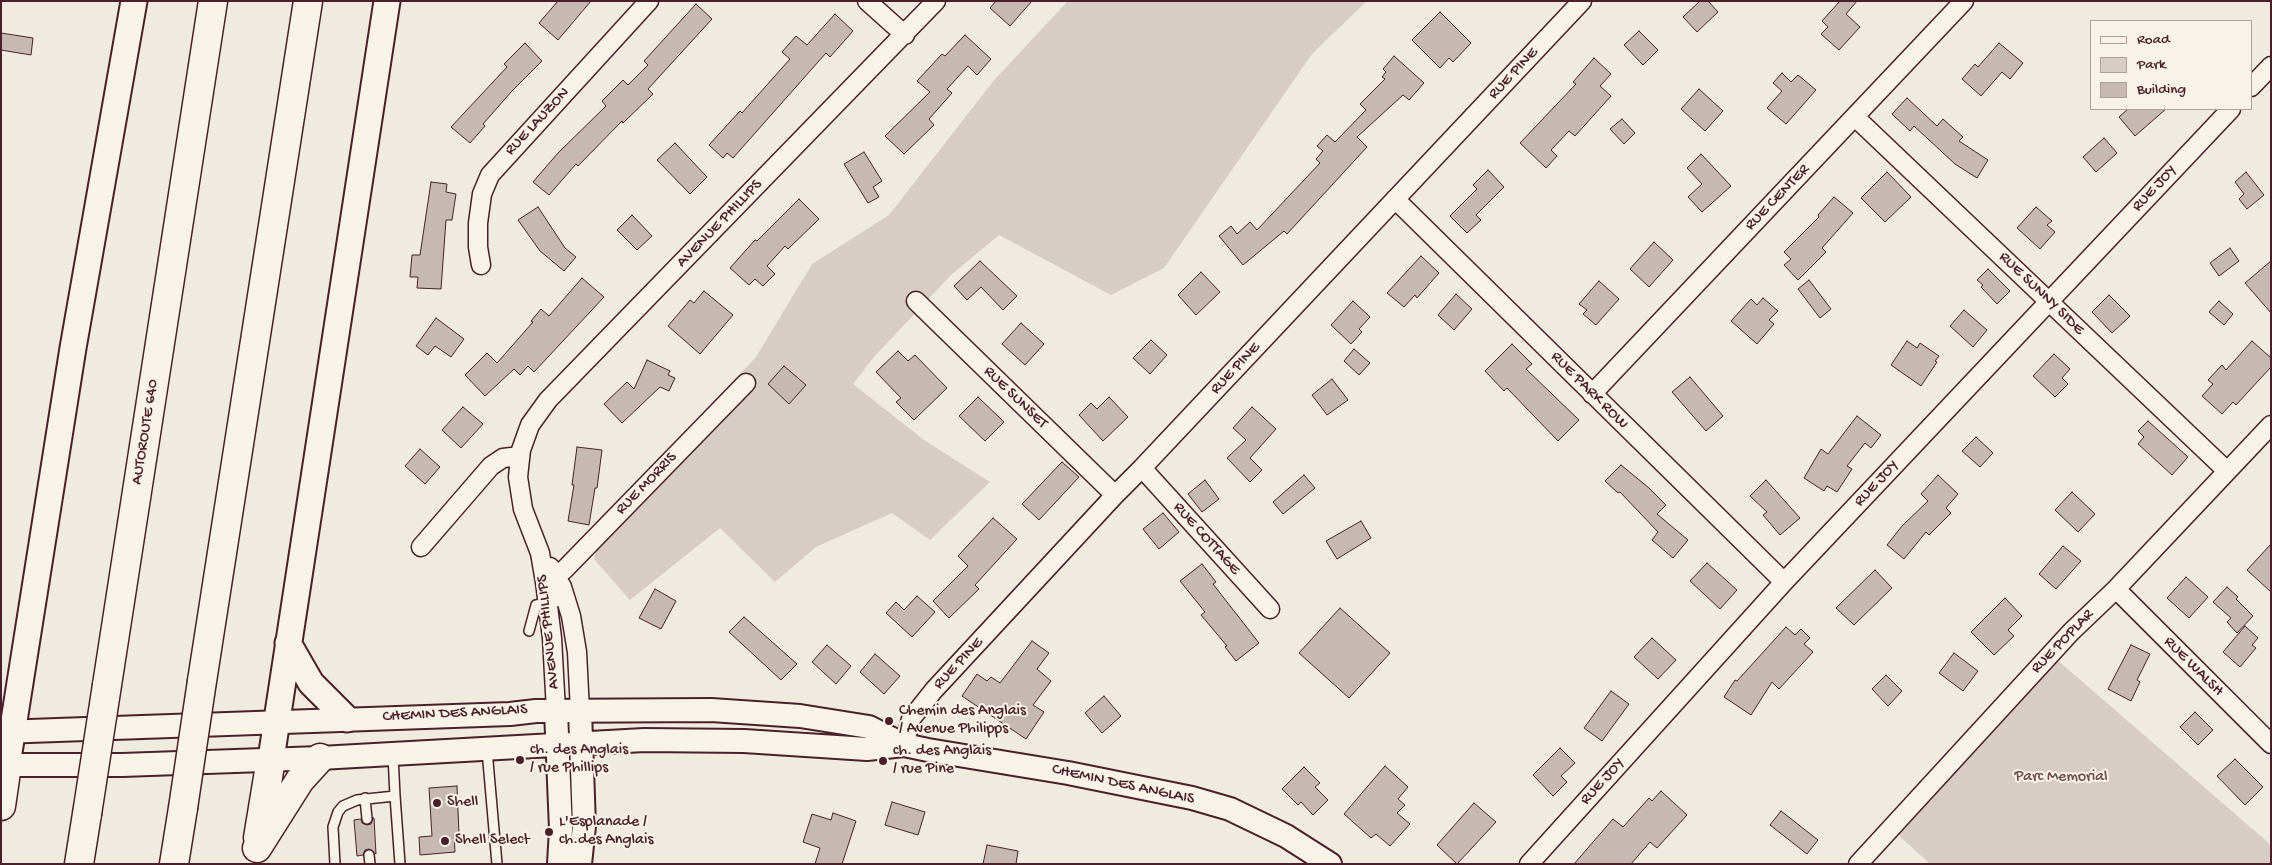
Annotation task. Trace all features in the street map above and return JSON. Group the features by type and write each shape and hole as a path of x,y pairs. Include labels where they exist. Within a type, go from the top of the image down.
{"highway":[{"name":"AUTOROUTE 640","path":"79,864 213,1"},
{"path":"174,864 308,1"},
{"path":"255,856 300,780 320,758"},
{"path":"255,856 271,759"},
{"path":"1,806 4,765"}],"main road":[{"path":"4,765 7,732 134,1"},
{"path":"271,759 387,1"},
{"path":"288,643 311,683 347,719"}],"street":[{"name":"RUE LAUZON","path":"481,265 478,247 478,223 482,194 490,175 649,1"},
{"path":"867,1 905,35"},
{"name":"AVENUE PHILLIPS","path":"580,711 575,636 566,600 551,580 521,500 518,477 520,456 530,425 548,400 936,1"},
{"name":"RUE PINE","path":"904,745 911,719 934,690 1115,495 1582,1"},
{"name":"RUE CENTER","path":"1592,394 1964,1"},
{"path":"2252,86 2271,66"},
{"name":"RUE JOY","path":"1529,864 1784,582 2230,110"},
{"name":"RUE SUNNY SIDE","path":"1855,117 2226,471"},
{"name":"RUE PARK ROW","path":"1396,199 1784,582"},
{"name":"RUE SUNSET","path":"916,301 1115,495"},
{"name":"RUE MORRIS","path":"551,580 746,383"},
{"name":"RUE POPLAR","path":"1858,864 2064,639 2116,589 2271,425"},
{"path":"421,547 491,466 503,458 520,456"},
{"name":"RUE COTTAGE","path":"1142,468 1270,609"},
{"name":"AVENUE PHILLIPS","path":"551,580 548,602 554,658 556,711"},
{"name":"RUE WALSH","path":"2116,589 2271,744"},
{"name":"CHEMIN DES ANGLAIS","path":"7,732 556,711 711,710 800,716 869,727 904,745"},
{"path":"556,711 561,829 559,864"},
{"path":"580,711 584,826 580,864"},
{"name":"CHEMIN DES ANGLAIS","path":"4,765 103,765 320,758 664,740 744,741 867,749 904,745 1068,773 1192,798 1230,809 1286,836 1330,864"}],"lane":[{"path":"529,631 536,605 566,600"},
{"path":"487,750 497,864"},
{"path":"393,754 400,864"},
{"path":"335,864 334,819 343,806 365,798 395,796"},
{"path":"365,798 367,819"}],"green space":[{"path":"1068,1 1367,1 1312,54 1164,268 1111,295 999,235 951,275 873,358 853,384 924,440 990,482 930,540 892,513 816,547 775,582 720,528 630,600 594,559 603,517 756,357 812,264 889,215 995,79"},
{"name":"Parc Memorial","path":"2055,658 2271,845 2271,864 1930,864 1895,832"}],"building":[{"path":"558,1 591,1 558,40 539,23"},
{"path":"996,1 1032,1 1010,26 990,8"},
{"path":"1700,1 1708,1 1718,12 1697,32 1683,17"},
{"path":"1840,1 1857,1 1846,14 1860,27 1839,50 1821,34 1828,27 1822,21"},
{"path":"696,4 712,19 648,89 653,94 623,123 622,121 578,166 576,164 549,195 533,182 558,153 606,106 602,101 623,80 628,85 648,65 644,61"},
{"path":"1440,12 1471,43 1453,62 1449,58 1440,68 1412,40"},
{"path":"835,14 853,31 830,57 826,53 733,158 727,153 723,158 709,145 740,111 742,113 790,59 782,52 796,36 807,45"},
{"path":"1639,31 1658,50 1643,65 1624,45"},
{"path":"1,33 33,38 31,55 1,50"},
{"path":"965,35 991,59 977,75 968,66 947,89 952,93 929,119 934,125 904,154 885,136 930,92 917,81 942,54 945,56"},
{"path":"525,43 542,61 483,124 485,126 470,143 451,127 507,67 504,64"},
{"path":"1999,43 2023,63 2010,79 2002,72 1981,96 1962,79 1975,64 1978,67"},
{"path":"1394,56 1424,83 1409,100 1403,95 1357,137 1367,147 1287,234 1284,231 1243,265 1219,236 1231,226 1237,234 1250,222 1257,230 1320,163 1316,159 1323,151 1317,146 1327,135 1335,142 1366,110 1360,104 1385,79 1382,77 1386,72 1383,69"},
{"path":"1594,58 1611,74 1600,86 1611,96 1575,136 1569,131 1551,150 1557,156 1546,168 1520,143 1576,84 1573,82"},
{"path":"1782,73 1791,82 1798,75 1816,90 1786,124 1767,108 1782,91 1773,83"},
{"path":"1699,89 1723,111 1705,131 1681,109"},
{"path":"1907,98 1937,126 1943,119 1963,137 1959,141 1988,160 1977,178 1955,164 1914,126 1910,131 1892,114"},
{"path":"2127,110 2165,110 2135,136 2119,117"},
{"path":"1622,119 1635,133 1624,144 1610,129"},
{"path":"2104,138 2117,153 2096,172 2083,157"},
{"path":"675,143 707,177 690,194 657,160"},
{"path":"864,152 882,181 873,187 879,197 868,203 844,164"},
{"path":"1701,154 1731,186 1702,212 1688,197 1702,184 1687,168"},
{"path":"1488,170 1504,187 1476,215 1481,220 1467,233 1450,216 1477,189 1473,185"},
{"path":"1887,172 1911,197 1885,222 1861,198"},
{"path":"2246,172 2264,195 2247,209 2239,199 2244,194 2235,182"},
{"path":"431,182 447,184 446,192 456,194 452,220 446,220 441,289 417,288 418,277 410,277 412,255 420,255"},
{"path":"1834,197 1853,213 1822,248 1826,252 1798,280 1784,265 1791,259 1784,252 1819,217 1818,215"},
{"path":"799,199 819,219 788,249 785,246 767,266 775,274 763,286 755,279 749,285 730,268 755,240 757,241"},
{"path":"538,207 565,248 576,257 564,271 540,251 518,220"},
{"path":"2036,207 2052,221 2047,225 2055,232 2040,249 2017,228"},
{"path":"632,215 652,236 637,250 617,230"},
{"path":"1654,242 1673,260 1649,287 1630,269"},
{"path":"2230,248 2239,261 2219,276 2210,263"},
{"path":"1421,256 1439,273 1417,298 1415,295 1404,307 1387,293"},
{"path":"980,261 1017,296 1003,310 981,287 967,300 954,286"},
{"path":"2271,261 2271,313 2245,283"},
{"path":"1988,269 2010,291 1997,304 1977,280"},
{"path":"1201,272 1220,292 1196,315 1178,295"},
{"path":"582,278 604,297 534,372 528,366 520,375 514,369 485,396 465,375 487,353 497,363 533,322 531,321 541,309 549,316"},
{"path":"1809,280 1831,309 1820,318 1798,289"},
{"path":"1599,281 1619,299 1596,325 1583,314 1587,310 1579,304"},
{"path":"704,291 733,315 700,354 668,326 690,300 694,303"},
{"path":"1456,294 1472,309 1454,330 1438,315"},
{"path":"2109,295 2130,316 2112,333 2092,312"},
{"path":"1763,298 1778,311 1769,320 1774,324 1757,344 1731,321 1751,299 1757,305"},
{"path":"1353,301 1370,317 1359,329 1362,332 1351,344 1331,325"},
{"path":"2219,301 2233,314 2224,325 2209,312"},
{"path":"1964,310 1987,330 1973,347 1950,326"},
{"path":"436,318 464,339 451,357 435,346 428,355 416,346"},
{"path":"1021,323 1044,344 1025,365 1002,344"},
{"path":"1151,340 1167,355 1150,374 1133,358"},
{"path":"1907,341 1917,348 1920,343 1939,356 1921,386 1891,365"},
{"path":"2252,341 2271,358 2271,367 2236,405 2233,402 2222,414 2202,396 2213,384 2208,380 2222,365 2226,370"},
{"path":"1512,344 1532,364 1526,369 1579,420 1558,441 1507,388 1504,391 1485,371"},
{"path":"1354,349 1370,363 1359,375 1344,361"},
{"path":"898,351 908,361 915,355 947,388 914,420 896,402 901,398 876,372"},
{"path":"2054,354 2070,369 2062,378 2068,384 2055,397 2033,376"},
{"path":"647,360 670,371 668,375 675,378 669,391 660,387 622,423 604,404 627,382 634,389"},
{"path":"784,366 806,385 789,404 768,384"},
{"path":"1690,377 1723,416 1706,431 1672,392"},
{"path":"1332,379 1348,400 1327,415 1312,395"},
{"path":"978,397 1004,422 985,441 959,416"},
{"path":"1109,397 1128,417 1103,441 1079,415 1091,403 1097,409"},
{"path":"463,407 483,424 461,448 442,430"},
{"path":"1252,407 1276,429 1250,458 1262,470 1250,482 1227,458 1246,440 1233,428"},
{"path":"1857,416 1881,435 1871,448 1865,443 1847,466 1852,469 1837,492 1827,486 1824,491 1804,478 1821,449 1828,454"},
{"path":"2148,421 2188,457 2172,475 2138,444 2144,437 2138,431"},
{"path":"1976,437 1993,453 1980,467 1962,451"},
{"path":"577,447 602,450 597,488 595,488 589,525 568,521 574,485 572,485"},
{"path":"420,449 440,467 425,484 405,466"},
{"path":"1062,462 1079,477 1039,520 1022,504"},
{"path":"1621,465 1666,505 1657,514 1688,540 1673,558 1652,540 1658,532 1620,492 1618,493 1605,481"},
{"path":"1304,475 1315,488 1283,514 1273,502"},
{"path":"1938,475 1958,494 1946,508 1951,513 1929,535 1926,532 1904,559 1887,545 1902,526 1928,501 1921,494"},
{"path":"1205,480 1219,499 1202,512 1188,494"},
{"path":"1766,480 1800,518 1780,535 1763,515 1767,512 1750,496"},
{"path":"2072,492 2095,514 2078,532 2055,510"},
{"path":"1163,513 1179,532 1159,549 1143,529"},
{"path":"993,518 1017,539 975,585 979,589 949,618 933,601 968,566 958,556"},
{"path":"1361,521 1371,538 1337,559 1326,541"},
{"path":"2271,544 2271,592 2247,570"},
{"path":"2063,546 2081,561 2056,589 2039,574"},
{"path":"1707,563 1737,590 1720,609 1690,581"},
{"path":"1202,564 1216,582 1213,584 1259,643 1236,661 1225,647 1227,646 1201,615 1205,612 1180,581"},
{"path":"1875,570 1892,588 1854,625 1836,608"},
{"path":"2186,577 2208,597 2189,618 2167,598"},
{"path":"2227,587 2238,597 2236,599 2253,616 2237,633 2227,622 2231,618 2213,602"},
{"path":"655,589 676,601 661,629 639,618"},
{"path":"917,596 935,612 912,637 886,613 896,602 904,610"},
{"path":"2005,598 2022,616 2008,630 2014,636 1994,655 1971,632"},
{"path":"1340,608 1390,653 1349,698 1299,653"},
{"path":"744,617 797,664 781,680 729,632"},
{"path":"2245,626 2258,638 2252,645 2256,648 2240,667 2223,652"},
{"path":"1786,627 1795,635 1801,629 1810,638 1804,644 1813,652 1779,689 1772,682 1751,715 1724,697 1735,680 1737,681"},
{"path":"1652,638 1676,660 1658,679 1634,657"},
{"path":"1032,641 1049,653 1037,669 1051,681 1033,705 1044,712 1026,739 962,696 977,674 987,681 991,677 1000,683"},
{"path":"827,645 851,666 836,684 812,662"},
{"path":"2131,645 2150,654 2137,680 2140,682 2131,701 2108,689"},
{"path":"1954,653 1978,671 1963,691 1939,673"},
{"path":"875,654 900,676 884,694 860,672"},
{"path":"1886,675 1902,691 1888,706 1872,689"},
{"path":"1611,691 1629,704 1602,741 1584,728"},
{"path":"1104,696 1121,716 1102,733 1085,713"},
{"path":"2195,712 2213,730 2198,745 2180,727"},
{"path":"1560,748 1575,763 1561,776 1567,782 1553,796 1533,775"},
{"path":"2235,759 2263,787 2245,805 2217,776"},
{"path":"1385,766 1408,787 1398,799 1405,805 1397,813 1410,824 1390,846 1376,834 1371,838 1344,814"},
{"path":"1304,767 1320,783 1315,787 1328,800 1313,815 1301,802 1298,805 1282,789"},
{"path":"457,786 459,834 454,834 455,852 420,855 419,837 432,836 429,788"},
{"path":"1661,791 1687,815 1657,848 1650,842 1631,864 1574,864 1613,819 1623,827 1649,798 1652,801"},
{"path":"892,802 925,812 918,835 885,825"},
{"path":"1474,803 1496,822 1457,864 1437,845"},
{"path":"1781,811 1818,840 1807,854 1770,825"},
{"path":"833,813 856,821 842,864 815,864 820,848 803,842 812,814 831,820"},
{"path":"373,818 376,854 369,849 365,850 363,855 357,856 354,820 361,819 362,823 367,825 371,824"},
{"path":"987,845 1018,851 1016,864 983,864"}],"place":[{"name":"Chemin des Anglais / Avenue Philipps","path":"889,721"},
{"name":"ch. des Anglais / rue Phillips","path":"520,760"},
{"name":"ch. des Anglais / rue Pine","path":"883,761"},
{"name":"Shell","path":"437,803"},
{"name":"L'Esplanade / ch.des Anglais","path":"549,832"},
{"name":"Shell Select","path":"445,841"}]}
